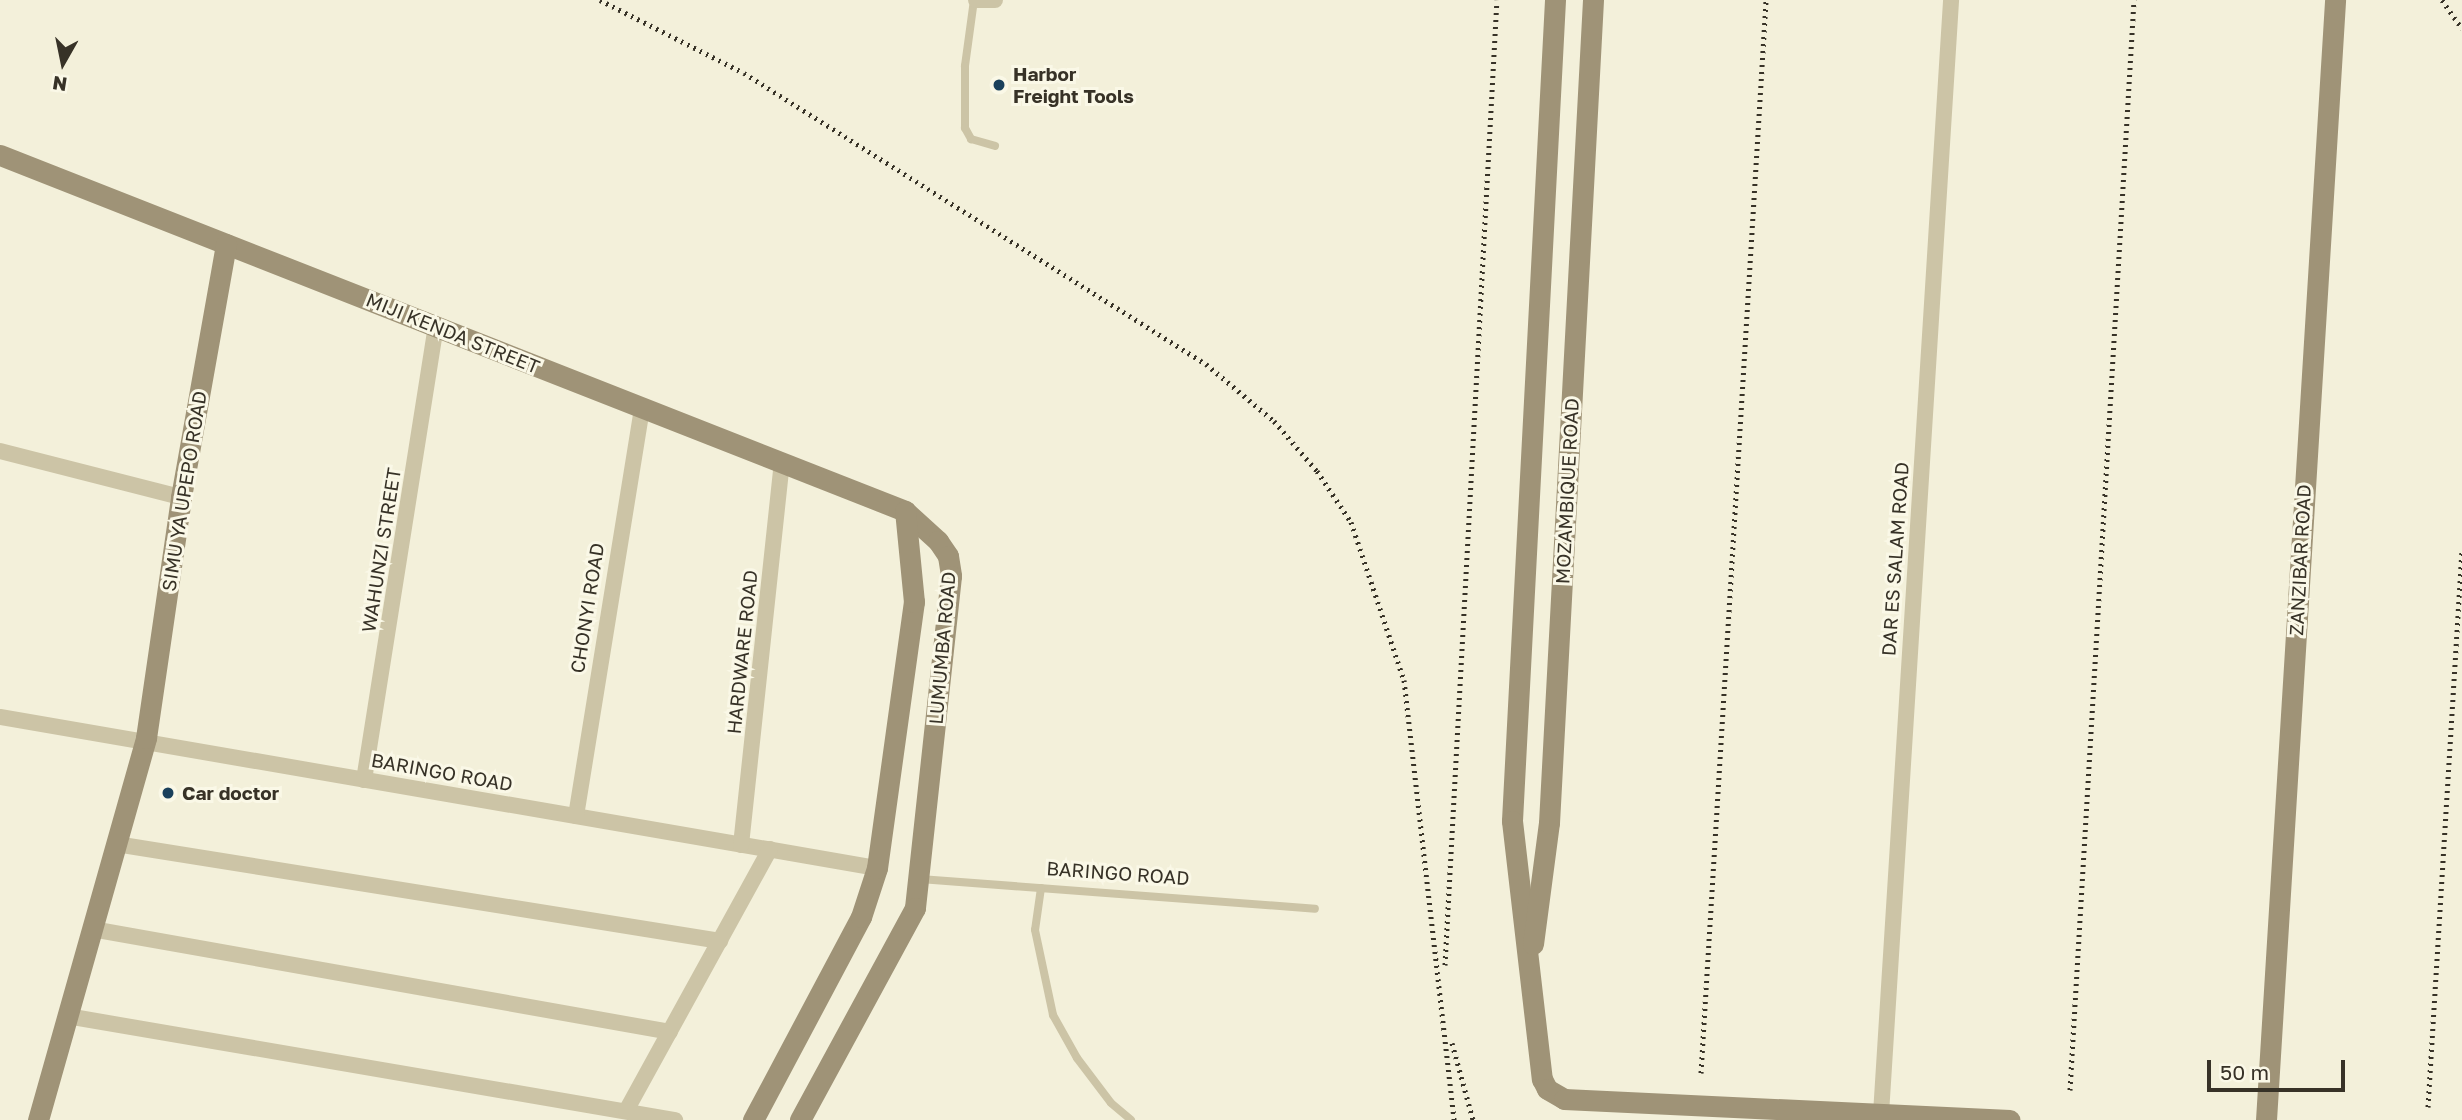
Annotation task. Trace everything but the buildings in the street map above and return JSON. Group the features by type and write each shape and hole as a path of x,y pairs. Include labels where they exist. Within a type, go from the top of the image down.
{"street":[{"path":"975,0 995,0"},
{"name":"MOZAMBIQUE ROAD","path":"1556,0 1512,821 1529,981 1542,1079 1546,1089 1564,1099 1881,1117 2010,1120"},
{"name":"MOZAMBIQUE ROAD","path":"1529,981 1549,823 1593,0"},
{"name":"DAR ES SALAM ROAD","path":"1881,1117 1951,0"},
{"name":"ZANZIBAR ROAD","path":"2266,1120 2335,0"},
{"name":"MIJI KENDA STREET","path":"0,155 905,512"},
{"name":"SIMU YA UPEPO ROAD","path":"38,1120 145,740 181,497 226,244"},
{"name":"WAHUNZI STREET","path":"365,780 436,327"},
{"name":"CHONYI ROAD","path":"576,816 642,408"},
{"path":"0,451 181,497"},
{"name":"HARDWARE ROAD","path":"741,845 782,463"},
{"name":"LUMUMBA ROAD","path":"753,1120 861,917 877,868 906,676 915,575 905,512"},
{"name":"LUMUMBA ROAD","path":"800,1120 915,908 951,576 948,556 905,512"},
{"path":"906,676 940,680"},
{"name":"BARINGO ROAD","path":"0,717 877,868"},
{"path":"116,844 720,941"},
{"path":"626,1111 770,849"},
{"path":"92,929 670,1032"},
{"path":"67,1016 676,1120"}],"lane":[{"path":"975,0 965,66 965,128 971,139 995,146"},
{"name":"BARINGO ROAD","path":"918,878 1315,909"},
{"path":"1041,888 1035,930 1054,1014 1077,1058 1111,1103 1131,1120"}],"railway":[{"path":"600,0 744,73 1206,364 1274,421 1317,471 1351,522 1404,680 1454,1120"},
{"path":"1445,965 1497,0"},
{"path":"1701,1073 1766,0"},
{"path":"2070,1090 2134,0"},
{"path":"2442,0 2462,29"},
{"path":"2428,1107 2462,549"},
{"path":"1452,1043 1473,1120"}],"place":[{"name":"Harbor Freight Tools","path":"999,85"},
{"name":"Car doctor","path":"168,793"}]}
